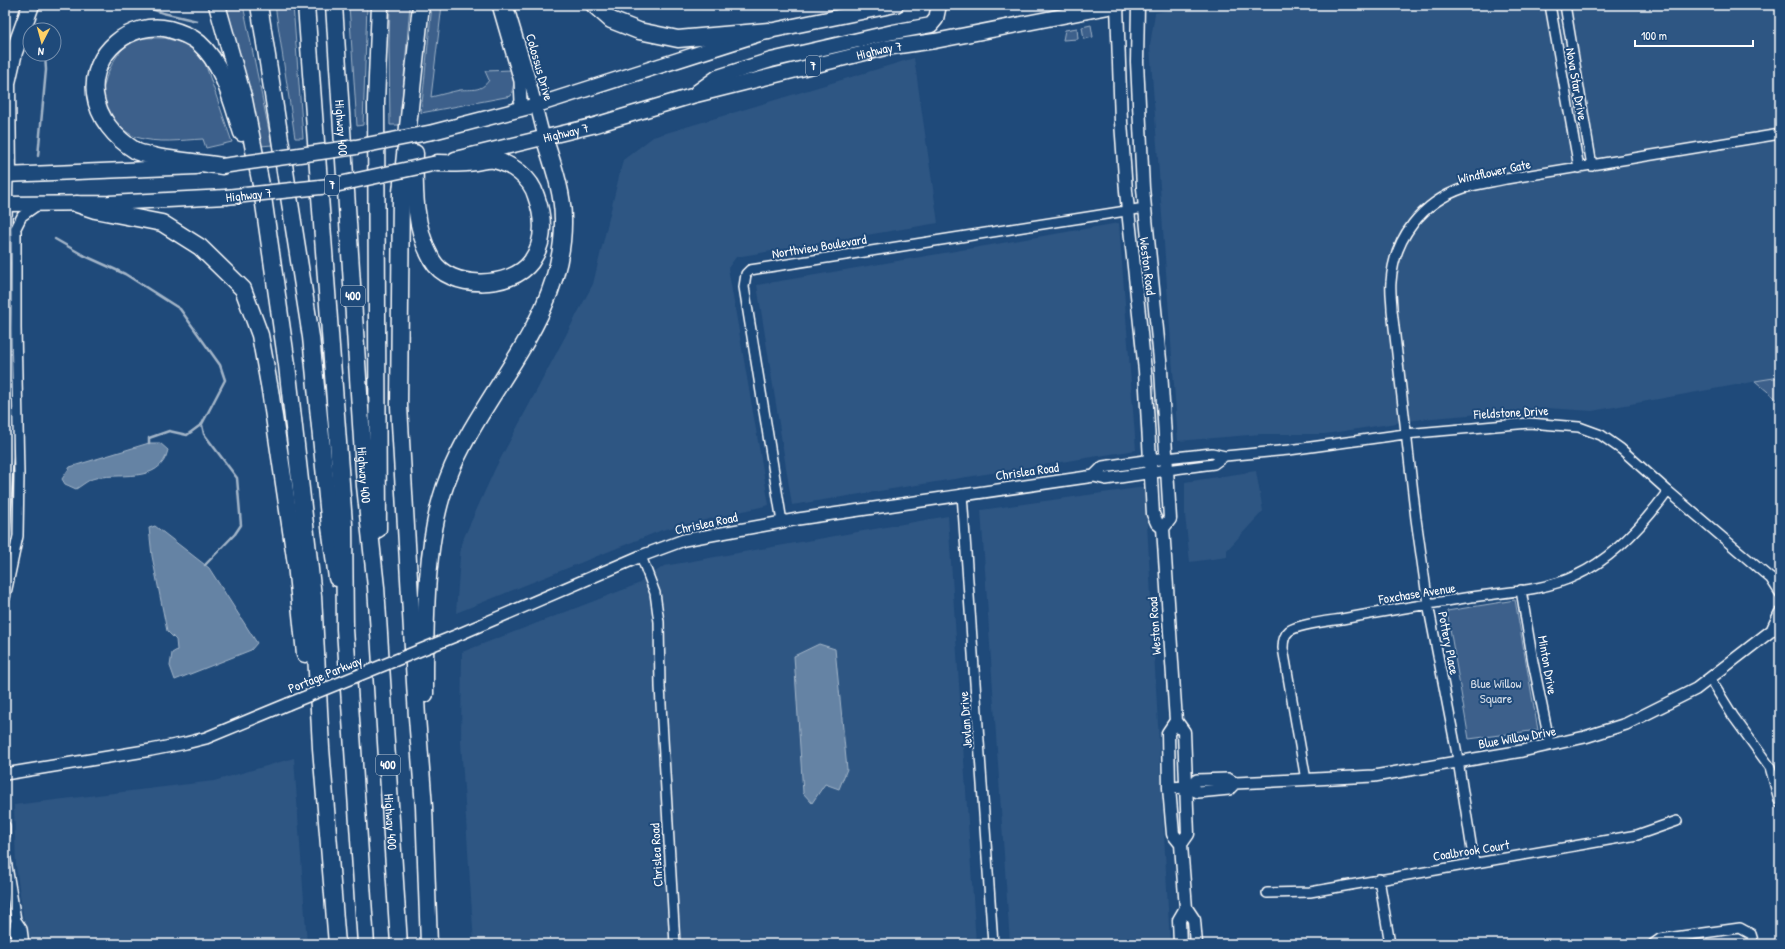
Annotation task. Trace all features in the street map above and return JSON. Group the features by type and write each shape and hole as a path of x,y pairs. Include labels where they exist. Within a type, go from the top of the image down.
{"highway":[{"path":"7,175 7,83 14,52 31,5"},
{"path":"217,5 244,100 262,190 288,365 311,580 321,748 337,944"},
{"path":"259,5 311,337 331,534 345,629"},
{"name":"Highway 400","path":"306,5 344,524 345,629 366,944"},
{"name":"Highway 400","path":"334,5 365,486 376,587 399,944"},
{"path":"376,587 378,507 376,102 380,5"},
{"path":"421,5 401,192 399,406 424,807 429,944"},
{"path":"594,5 611,20 639,31 678,39 769,31"},
{"path":"222,166 175,161 137,152 109,130 98,109 94,93 96,75 105,55 116,43 132,32 147,27 182,32 199,43 215,63 229,94 245,143 252,177 262,190"},
{"path":"410,97 415,112 414,186 420,229 421,236 433,261 446,273 457,279 481,283 505,279 520,272 530,262 542,239 542,212 534,188 518,170 494,160 467,163 437,163"},
{"path":"424,807 425,670 431,545 448,478 469,436 534,328 552,288 560,254 563,218 560,196 544,137"},
{"path":"76,204 94,210 162,224 200,247 243,289 260,335 270,390 296,564 307,672 321,748"}],"main road":[{"path":"7,175 222,166 356,147 433,132 537,105 769,31 896,5"},
{"path":"692,96 718,77 771,60 893,32 931,25 936,19 939,5"},
{"name":"Highway 7","path":"6,204 76,204 226,198 330,186 437,163 592,126 692,96 885,48 935,40 1118,5"},
{"name":"Weston Road","path":"1118,5 1121,122 1128,210 1145,364 1153,514 1157,523 1163,528"},
{"name":"Weston Road","path":"1138,5 1137,62 1145,208 1161,370 1170,520 1163,528 1176,721 1184,732 1187,787 1188,834 1181,844"},
{"name":"Weston Road","path":"1176,721 1168,733 1169,788 1173,834 1181,844 1186,908 1194,920 1196,944"},
{"name":"Weston Road","path":"1180,944 1179,920 1186,908"}],"street":[{"name":"Colossus Drive","path":"498,5 519,60"},
{"name":"Colossus Drive","path":"507,5 524,79 537,105 544,137"},
{"name":"Nova Star Drive","path":"1550,5 1579,168"},
{"name":"Nova Star Drive","path":"1565,5 1592,166"},
{"name":"Colossus Drive","path":"516,110 521,102 524,79"},
{"name":"Windflower Gate","path":"1405,434 1390,283 1395,256 1419,214 1434,203 1463,189 1780,134"},
{"path":"5,534 7,175"},
{"path":"5,598 18,536 19,456 16,328 16,228 22,216 39,204"},
{"name":"Northview Boulevard","path":"782,522 744,287 744,280 750,270 1145,208"},
{"name":"Fieldstone Drive","path":"1150,467 1212,453 1225,456 1289,450 1405,434 1529,423 1579,427 1600,435 1622,449 1668,491 1770,578 1780,583"},
{"name":"Pottery Place","path":"1405,434 1428,604 1458,761 1474,863"},
{"path":"6,458 19,456"},
{"name":"Chrislea Road","path":"675,944 660,687 659,622 656,593 642,556 684,540 782,522 962,494 1094,476 1104,467 1150,467"},
{"name":"Foxchase Avenue","path":"1306,780 1283,648 1285,635 1290,631 1297,628 1428,604 1548,585 1577,575 1602,559 1628,538 1644,522 1668,491"},
{"name":"Jevlan Drive","path":"962,494 993,944"},
{"name":"Portage Parkway","path":"5,774 151,750 206,738 460,634 642,556"},
{"name":"Fieldstone Drive","path":"1770,578 1780,593"},
{"name":"Minton Drive","path":"1521,590 1533,662 1550,745"},
{"name":"Blue Willow Drive","path":"1169,788 1187,787 1198,792 1229,789 1235,783 1374,776 1570,741 1626,724 1696,689 1776,626 1780,613"},
{"path":"1710,679 1733,716 1770,767 1780,803"},
{"name":"Coalbrook Court","path":"1267,894 1310,892 1637,835 1677,821"},
{"path":"5,826 5,835"},
{"path":"5,854 16,920 14,931 17,944"},
{"path":"1379,879 1390,944"},
{"path":"16,920 22,929 24,944"},
{"path":"1653,944 1660,939 1740,928 1751,934 1754,944"}],"shaded area":[{"path":"1198,5 1780,5 1780,377 1592,411 1547,408 1422,419 1325,434 1261,434 1178,441 1150,46 1155,13"},
{"path":"914,58 938,223 736,257 728,268 769,505 662,530 456,613 461,544 495,469 593,284 623,160 653,137"},
{"path":"1119,223 1136,450 792,505 757,285"},
{"path":"149,443 160,443 168,450 163,461 156,469 147,473 92,479 76,489 65,484 62,479 70,467"},
{"path":"1256,471 1263,511 1227,550 1227,557 1190,562 1185,515 1185,482"},
{"path":"1145,487 1170,944 1010,944 981,510"},
{"path":"948,516 976,944 474,944 461,742 462,652 638,584 664,566"},
{"path":"155,526 209,568 257,643 251,650 175,680 170,666 172,653 177,650 176,640 167,631 152,556 149,528"},
{"path":"819,644 835,649 847,769 839,789 825,784 812,803 803,793 794,656"},
{"path":"294,758 307,944 27,944 16,866 14,805 214,781"}],"green space":[{"path":"226,5 243,5 272,145 261,146"},
{"path":"275,5 293,5 303,138 295,138"},
{"path":"349,5 367,5 363,125 357,126"},
{"path":"390,5 410,5 400,125 390,125"},
{"path":"432,5 442,5 431,97 460,90 472,90 479,88 486,84 489,80 485,71 511,70 514,83 511,96 421,113"},
{"path":"1091,25 1093,37 1084,39 1082,27"},
{"path":"1077,28 1078,39 1063,40 1065,30"},
{"path":"165,38 189,45 205,63 232,142 206,148 203,139 170,141 144,139 131,135 120,127 110,116 104,105 103,91 108,73 118,55 131,42 138,39"},
{"path":"1780,377 1780,402 1755,381"},
{"name":"Blue Willow Square","path":"1515,600 1538,730 1469,739 1447,611"}],"waterway":[{"path":"146,5 146,7 163,13 197,21"},
{"path":"38,156 46,62"},
{"path":"55,239 83,255 125,274 180,309 220,365 225,380 202,424 187,435 169,431 149,438 149,443"},
{"path":"202,425 204,434 237,478 241,525 235,534 205,565"}]}
